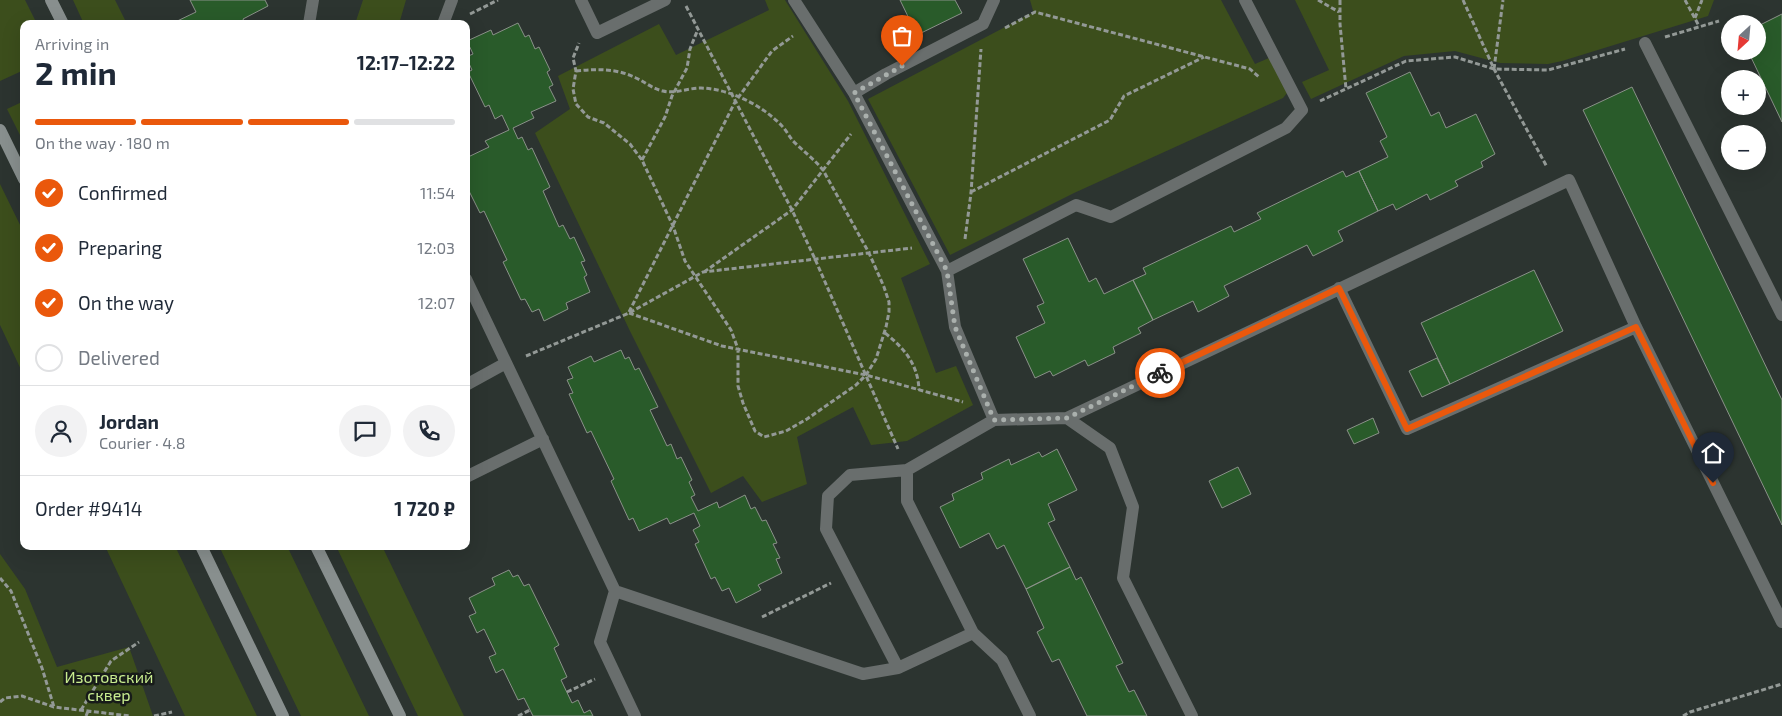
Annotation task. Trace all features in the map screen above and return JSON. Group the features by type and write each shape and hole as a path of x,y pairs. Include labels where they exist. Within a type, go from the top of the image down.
{"street":[{"path":"51,0 61,20"},
{"path":"0,130 3,144 20,172"},
{"path":"203,550 283,716"},
{"path":"318,550 400,716"}],"lane":[{"path":"310,20 313,0"},
{"path":"444,20 452,0"},
{"path":"581,0 597,33 665,0"},
{"path":"794,0 854,93 947,271 955,327 991,414"},
{"path":"854,93 886,74 983,24 994,0"},
{"path":"947,271 1076,205 1111,217 1286,128 1302,110 1245,0"},
{"path":"1645,43 1782,315"},
{"path":"898,668 826,529 828,496 850,475 907,470 991,414 1067,418 1569,180 1636,327 1782,622"},
{"path":"470,287 615,591 600,642 636,716"},
{"path":"1339,288 1407,429 1636,327"},
{"path":"470,384 506,363"},
{"path":"1067,418 1110,448 1133,507 1124,578 1192,716"},
{"path":"470,475 543,439"},
{"path":"907,470 907,500 973,633 1002,660 1030,716"},
{"path":"615,591 863,674 898,668 973,633"}],"path":[{"path":"466,16 498,0"},
{"path":"683,0 792,210 907,470"},
{"path":"1318,0 1339,12"},
{"path":"1340,0 1339,12 1346,89"},
{"path":"1464,0 1494,69 1556,186"},
{"path":"1494,69 1503,0"},
{"path":"1686,0 1699,26"},
{"path":"1695,19 1702,0"},
{"path":"1000,30 1035,12 1250,69 1264,80"},
{"path":"1302,110 1406,61 1455,57 1494,69 1548,70 1719,21"},
{"path":"629,313 735,102 772,51 809,25"},
{"path":"642,160 665,117 675,91 687,68 690,49 698,29"},
{"path":"576,71 600,68 621,72 665,92 700,88 717,90 739,97 751,102 783,126 792,140 815,160 823,170 869,253 889,302 889,312 876,359 866,375 856,385 807,420 786,431 764,437 755,431 738,386 738,349 730,330 685,261 673,226 642,160 630,144 604,123 588,117 576,104 573,89 576,71 573,58 580,36"},
{"path":"962,264 971,193 982,46"},
{"path":"971,193 1110,120 1124,96 1204,57"},
{"path":"506,363 629,313 703,272 792,210 866,115"},
{"path":"703,272 934,245"},
{"path":"629,313 722,346 866,375 991,414"},
{"path":"884,332 908,355 915,366 918,390"},
{"path":"734,631 850,574"},
{"path":"0,578 11,591 42,668 54,707"},
{"path":"81,710 111,661 139,642"},
{"path":"567,692 614,670"},
{"path":"1683,716 1690,712 1782,684"},
{"path":"0,702 4,698 22,696 54,707 130,716"},
{"path":"518,716 530,710"},
{"path":"86,716 88,712"},
{"path":"154,716 172,712"}],"green space":[{"path":"0,0 25,0 35,20 20,20 20,72 0,81"},
{"path":"73,0 115,0 125,20 82,20"},
{"path":"363,0 406,0 400,20 356,20"},
{"path":"765,0 785,0 848,101 930,264 901,278 936,373 956,366 973,405 907,441 871,445 853,407 797,437 807,484 762,502 743,476 711,493 629,329 535,133 570,109 558,76 659,24 676,55 769,10"},
{"path":"1030,0 1221,0 1255,64 1269,58 1287,93 1283,98 1074,193 950,255 868,99 1030,14 1034,14"},
{"path":"1295,0 1714,0 1708,16 1562,61 1548,64 1500,63 1455,51 1404,56 1311,99 1302,82 1329,70"},
{"path":"20,103 20,135 7,109"},
{"path":"0,184 20,225 20,368 0,325"},
{"path":"107,550 177,550 257,716 185,716"},
{"path":"221,550 289,550 369,716 301,716"},
{"path":"338,550 384,550 464,716 418,716"},
{"name":"Изотовский сквер","path":"0,554 25,589 57,667 129,647 153,716 0,716"}],"building":[{"path":"190,0 265,0 268,6 243,20 179,20 196,12"},
{"path":"900,0 955,0 962,13 917,35"},
{"path":"1782,14 1782,122 1766,89 1766,70 1757,70 1752,60 1766,60 1766,22"},
{"path":"518,23 525,37 529,35 535,49 539,47 550,70 547,72 553,85 549,87 556,101 531,112 534,118 513,128 518,139 522,137 528,150 532,148 550,187 543,191 559,227 563,225 570,239 574,237 585,261 581,262 587,275 584,277 590,292 566,303 568,309 544,321 539,309 532,312 525,299 521,300 503,262 507,260 484,211 480,213 470,193 470,156 489,147 485,141 509,130 502,115 495,119 489,105 485,107 470,76 470,71 472,70 470,55 473,54 470,48 470,40 491,30 493,35"},
{"path":"1410,72 1431,116 1439,112 1446,128 1476,114 1495,154 1481,162 1483,167 1455,181 1458,186 1430,200 1427,194 1396,210 1393,204 1378,211 1359,171 1388,157 1380,141 1387,137 1366,93"},
{"path":"1632,87 1782,400 1782,525 1583,110"},
{"path":"1343,171 1346,177 1359,171 1378,211 1338,231 1343,241 1313,256 1307,245 1224,286 1229,296 1198,312 1193,301 1153,320 1133,280 1146,274 1143,268 1231,226 1234,232 1261,219 1257,213"},
{"path":"1068,238 1089,282 1096,278 1104,294 1133,280 1153,320 1138,328 1141,333 1113,347 1115,353 1088,366 1085,360 1053,376 1050,371 1035,378 1016,337 1045,323 1037,306 1044,303 1023,259"},
{"path":"1534,270 1563,331 1450,384 1421,323"},
{"path":"621,350 625,359 629,357 635,370 639,368 658,407 650,410 667,446 671,444 677,459 681,457 692,480 689,482 695,495 691,497 698,511 717,502 719,508 745,495 751,509 755,507 762,521 766,520 777,543 773,544 780,558 776,559 782,573 758,585 761,590 736,603 729,588 722,591 715,577 711,579 695,544 699,542 693,530 700,526 694,513 670,524 667,518 639,531 633,518 629,520 611,481 614,479 591,431 587,433 569,394 573,393 567,380 573,378 568,367 591,356 594,362"},
{"path":"1437,358 1450,384 1422,397 1409,371"},
{"path":"1373,418 1379,433 1354,444 1347,430"},
{"path":"1057,449 1077,490 1048,504 1055,520 1048,523 1070,567 1026,589 1004,545 997,549 989,533 960,548 940,507 954,500 952,494 983,479 981,473 1009,459 1011,465 1039,452 1042,457"},
{"path":"1238,467 1251,494 1222,508 1209,481"},
{"path":"1070,567 1076,580 1081,577 1123,663 1116,666 1129,692 1134,690 1147,716 1087,716 1059,659 1052,662 1037,632 1044,628 1026,589"},
{"path":"509,570 513,577 518,575 524,586 529,584 559,645 554,648 567,677 561,680 572,703 578,700 584,713 590,710 593,716 533,716 524,698 518,700 503,669 496,673 489,657 496,654 484,629 477,633 469,616 476,613 469,598 495,585 492,578"}],"way so far":[{"path":"902,66 854,93 947,271 955,327 994,420 1067,418 1160,373"}],"route":[{"path":"1160,373 1339,288 1407,429 1636,327 1713,483"}]}
